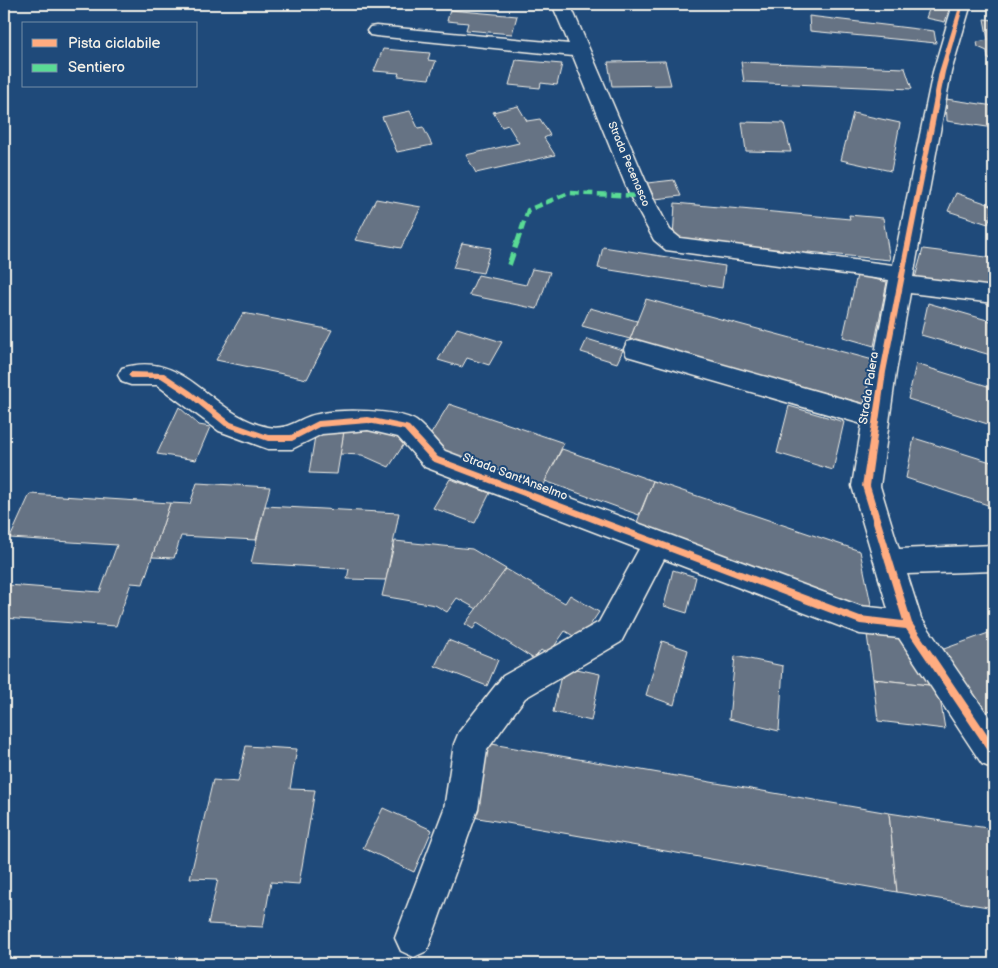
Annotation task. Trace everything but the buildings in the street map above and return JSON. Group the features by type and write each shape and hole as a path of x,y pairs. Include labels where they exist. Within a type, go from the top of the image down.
{"street":[{"name":"Strada Pecenasco","path":"561,4 641,196 662,235 674,245 994,295"},
{"name":"Strada Palera","path":"962,4 942,72 901,279 866,486 908,626 994,752"},
{"path":"376,31 582,51"},
{"path":"636,349 876,418"},
{"name":"Strada Sant'Anselmo","path":"131,375 162,376 189,393 228,424 268,438 292,438 318,424 340,422 368,420 406,428 435,459 860,620 908,626"},
{"path":"414,938 461,809 471,744 514,687 610,632 657,543"},
{"path":"889,562 994,558"}],"marked path":[{"path":"509,265 528,210 569,193 641,196"}],"cycle path":[{"path":"962,4 942,72 883,372 866,486 908,625 994,752"},
{"path":"131,375 162,375 189,393 228,424 268,438 292,438 318,424 368,420 406,428 435,459 860,620 908,625"}]}
